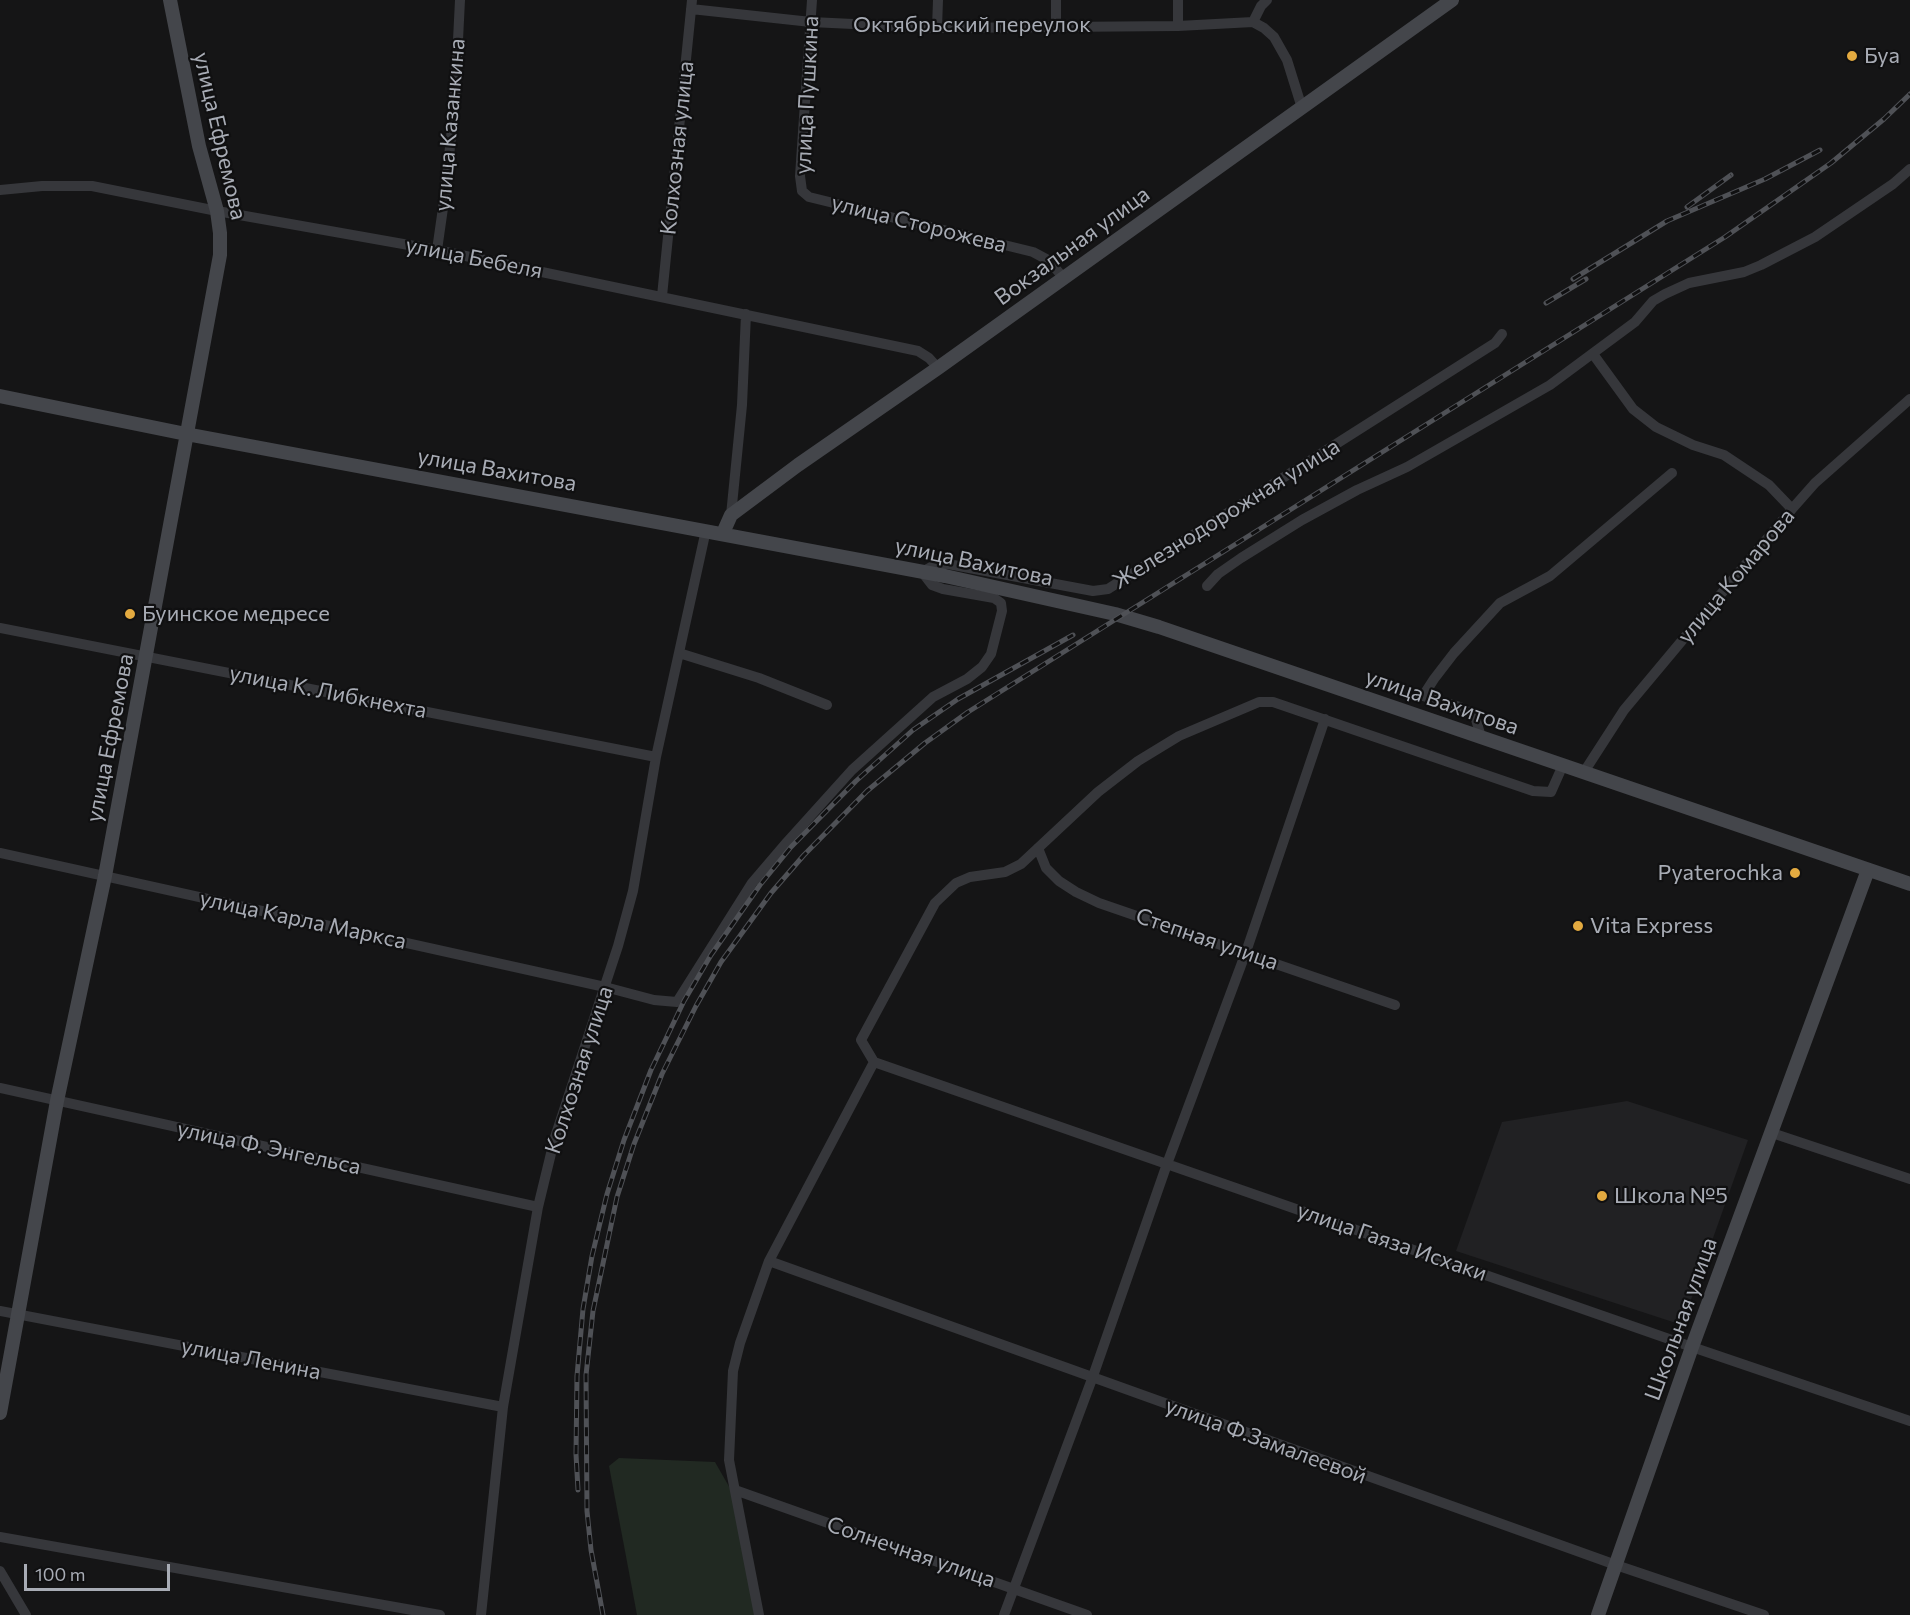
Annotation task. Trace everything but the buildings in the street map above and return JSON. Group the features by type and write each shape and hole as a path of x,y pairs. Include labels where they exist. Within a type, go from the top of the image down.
{"street":[{"name":"улица Ефремова","path":"0,1413 57,1101 105,876 220,255 217,211 193,122 170,0"},
{"name":"улица Казанкина","path":"437,250 455,100 460,0"},
{"name":"улица Пушкина","path":"802,191 800,176 812,0"},
{"path":"937,27 938,0"},
{"path":"1056,0 1056,26"},
{"path":"1178,0 1178,26"},
{"path":"1267,0 1252,22 1264,28 1274,37 1287,60 1302,108"},
{"name":"Вокзальная улица","path":"723,533 731,515 798,465 938,368 1452,0"},
{"name":"Октябрьский переулок","path":"692,5 811,22 937,27 1178,26 1252,22"},
{"name":"Колхозная улица","path":"662,296 692,5"},
{"path":"1207,586 1218,574 1302,519 1407,467 1551,385 1635,322 1653,301 1689,283 1744,272 1761,265 1815,237 1893,184 1910,169"},
{"name":"улица Бебеля","path":"0,190 42,186 92,186 437,250 918,351 938,368"},
{"name":"улица Сторожева","path":"802,191 809,197 1033,252 1048,260 1063,277"},
{"path":"731,515 742,405 746,314"},
{"name":"Железнодорожная улица","path":"922,572 935,565 948,564 1093,591 1108,589 1495,343 1502,334"},
{"path":"1593,354 1634,409 1656,427 1693,445 1724,455 1769,485 1792,509"},
{"name":"улица Вахитова","path":"0,396 186,434 723,533 922,572 1115,614 1910,884"},
{"name":"улица Комарова","path":"1584,772 1624,710 1792,509 1815,483 1910,399"},
{"path":"1481,737 1475,716 1460,707 1423,696 1434,679 1454,653 1500,603 1550,576 1672,473"},
{"name":"Колхозная улица","path":"481,1615 503,1407 538,1207 555,1137 605,987 633,891 656,757 706,530"},
{"name":"улица Карла Маркса","path":"0,853 605,987 654,1000 677,1002 752,882 794,834 852,770 933,697 967,679 982,667 991,654 1002,611 1001,603 994,598 932,585 922,572"},
{"name":"улица К. Либкнехта","path":"0,628 656,757"},
{"path":"679,653 759,678 827,705"},
{"path":"759,1615 729,1460 734,1371 740,1343 769,1262 874,1062 861,1040 935,903 956,883 970,878 1005,872 1021,864 1098,792 1138,761 1179,736 1259,702 1273,702 1533,791 1551,792 1563,765"},
{"path":"1004,1615 1246,952 1325,719"},
{"name":"Степная улица","path":"1038,848 1046,868 1059,880 1076,892 1099,903 1395,1005"},
{"name":"Школьная улица","path":"1598,1615 1692,1347 1869,870"},
{"name":"улица Гаяза Исхаки","path":"874,1062 1910,1421"},
{"name":"улица Ф. Энгельса","path":"0,1088 538,1207"},
{"path":"1772,1133 1910,1179"},
{"name":"улица Ф.Замалеевой","path":"769,1262 1616,1565 1764,1615"},
{"name":"улица Ленина","path":"0,1311 503,1407"},
{"name":"Солнечная улица","path":"735,1490 1087,1615"},
{"path":"0,1538 440,1615"},
{"path":"0,1571 26,1615"}],"shaded area":[{"name":"Школа №5","path":"1627,1101 1748,1140 1682,1325 1456,1251 1502,1122"},
{"path":"619,1458 715,1462 731,1490 755,1615 637,1615 609,1466"}],"railway":[{"path":"603,1615 591,1550 587,1511 586,1375 593,1311 617,1197 634,1144 662,1074 696,1006 721,962 771,893 804,855 867,791 925,743 968,712 1725,237 1831,163 1910,94"},
{"path":"1573,279 1667,221 1765,179 1820,150"},
{"path":"1687,207 1731,175"},
{"path":"1546,303 1586,279"},
{"path":"578,1490 577,1376 583,1309 592,1256 607,1194 624,1140 651,1070 684,1001 711,955 760,885 791,847 856,781 913,730 958,699 1073,635"}],"place":[{"name":"Буа","path":"1852,56"},
{"name":"Буинское медресе","path":"130,614"},
{"name":"Pyaterochka","path":"1795,873"},
{"name":"Vita Express","path":"1578,926"},
{"name":"Школа №5","path":"1602,1196"}]}
